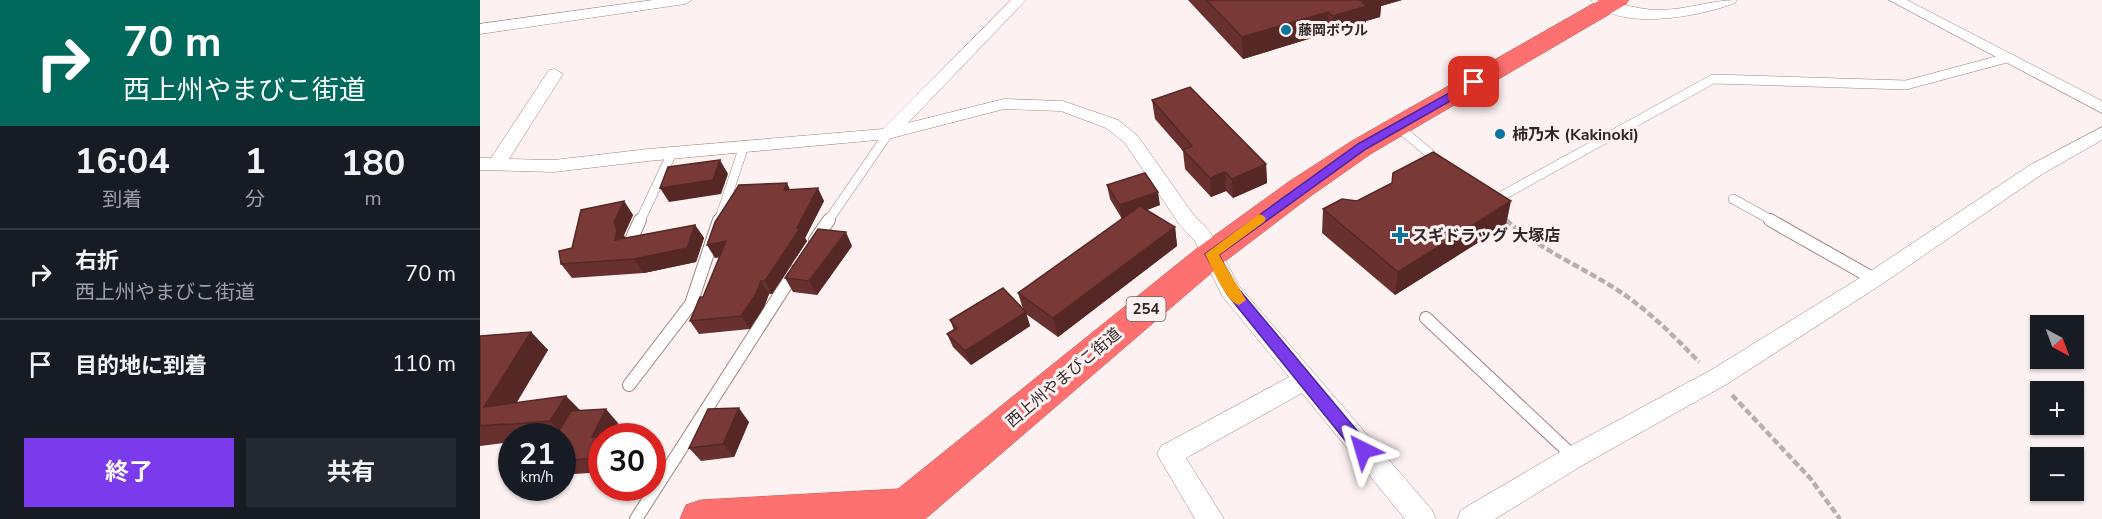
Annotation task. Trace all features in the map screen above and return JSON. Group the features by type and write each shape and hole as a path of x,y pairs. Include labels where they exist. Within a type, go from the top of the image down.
{"highway":[{"name":"西上州やまびこ街道","path":"701,519 907,508 1212,254 1301,188 1362,147 1607,2"}],"street":[{"path":"480,29 685,0"},
{"path":"888,134 1019,0"},
{"path":"1607,2 1631,12 1664,14 1710,8 1730,0"},
{"path":"1896,0 2102,108"},
{"path":"488,164 555,74"},
{"path":"488,164 554,166 888,134 1004,104 1063,106 1097,117 1112,124 1131,139 1186,219 1203,237 1232,291 1422,519"},
{"path":"1471,519 1574,457 1716,379 1874,279 2037,169 2102,132"},
{"path":"1209,519 1170,454 1305,380"}],"lane":[{"path":"1479,196 1488,203 1713,79 1906,85 2007,58"},
{"path":"1397,126 1452,173"},
{"path":"811,246 888,134"},
{"path":"629,385 691,304 744,146"},
{"path":"632,238 672,153"},
{"path":"1733,199 1874,279"},
{"path":"636,519 798,265"},
{"path":"1426,318 1574,457"}],"path":[{"path":"1488,203 1528,239 1610,285 1660,322 1810,478 1840,519"}],"building":[{"path":"1206,0 1366,0 1361,1 1367,6 1333,16 1328,12 1242,37"},
{"path":"1190,87 1266,164 1232,179 1225,172 1210,178 1183,150 1192,146 1152,100"},
{"path":"1433,152 1511,201 1398,272 1323,209 1342,199 1357,201 1392,183 1393,173"},
{"path":"720,160 713,180 660,188 668,167"},
{"path":"1145,173 1158,192 1119,205 1107,185"},
{"path":"787,183 784,190 818,188 797,228 800,228 765,281 761,281 756,294 741,316 690,321 700,297 703,297 726,241 707,245 715,222 739,185"},
{"path":"624,201 614,222 617,231 615,240 695,225 687,248 634,259 561,264 559,251 572,248 581,210"},
{"path":"1140,206 1175,227 1053,318 1018,293"},
{"path":"818,229 846,232 809,281 785,278"},
{"path":"1003,288 1026,312 965,351 947,334 957,328 950,320"},
{"path":"531,332 484,407 566,396 550,421 480,426 480,336"},
{"path":"739,408 723,444 689,448 708,409"},
{"path":"606,409 599,423 588,423 588,459 576,460 576,423 564,423 571,411"}],"slow traffic":[{"path":"1239,300 1212,254 1259,219"}],"place":[{"name":"藤岡ボウル","path":"1286,30"},
{"name":"柿乃木 (Kakinoki)","path":"1500,134"},
{"name":"スギドラッグ 大塚店","path":"1400,235"}],"route":[{"path":"1363,450 1232,291 1212,254 1301,188 1362,147 1474,82"}]}
